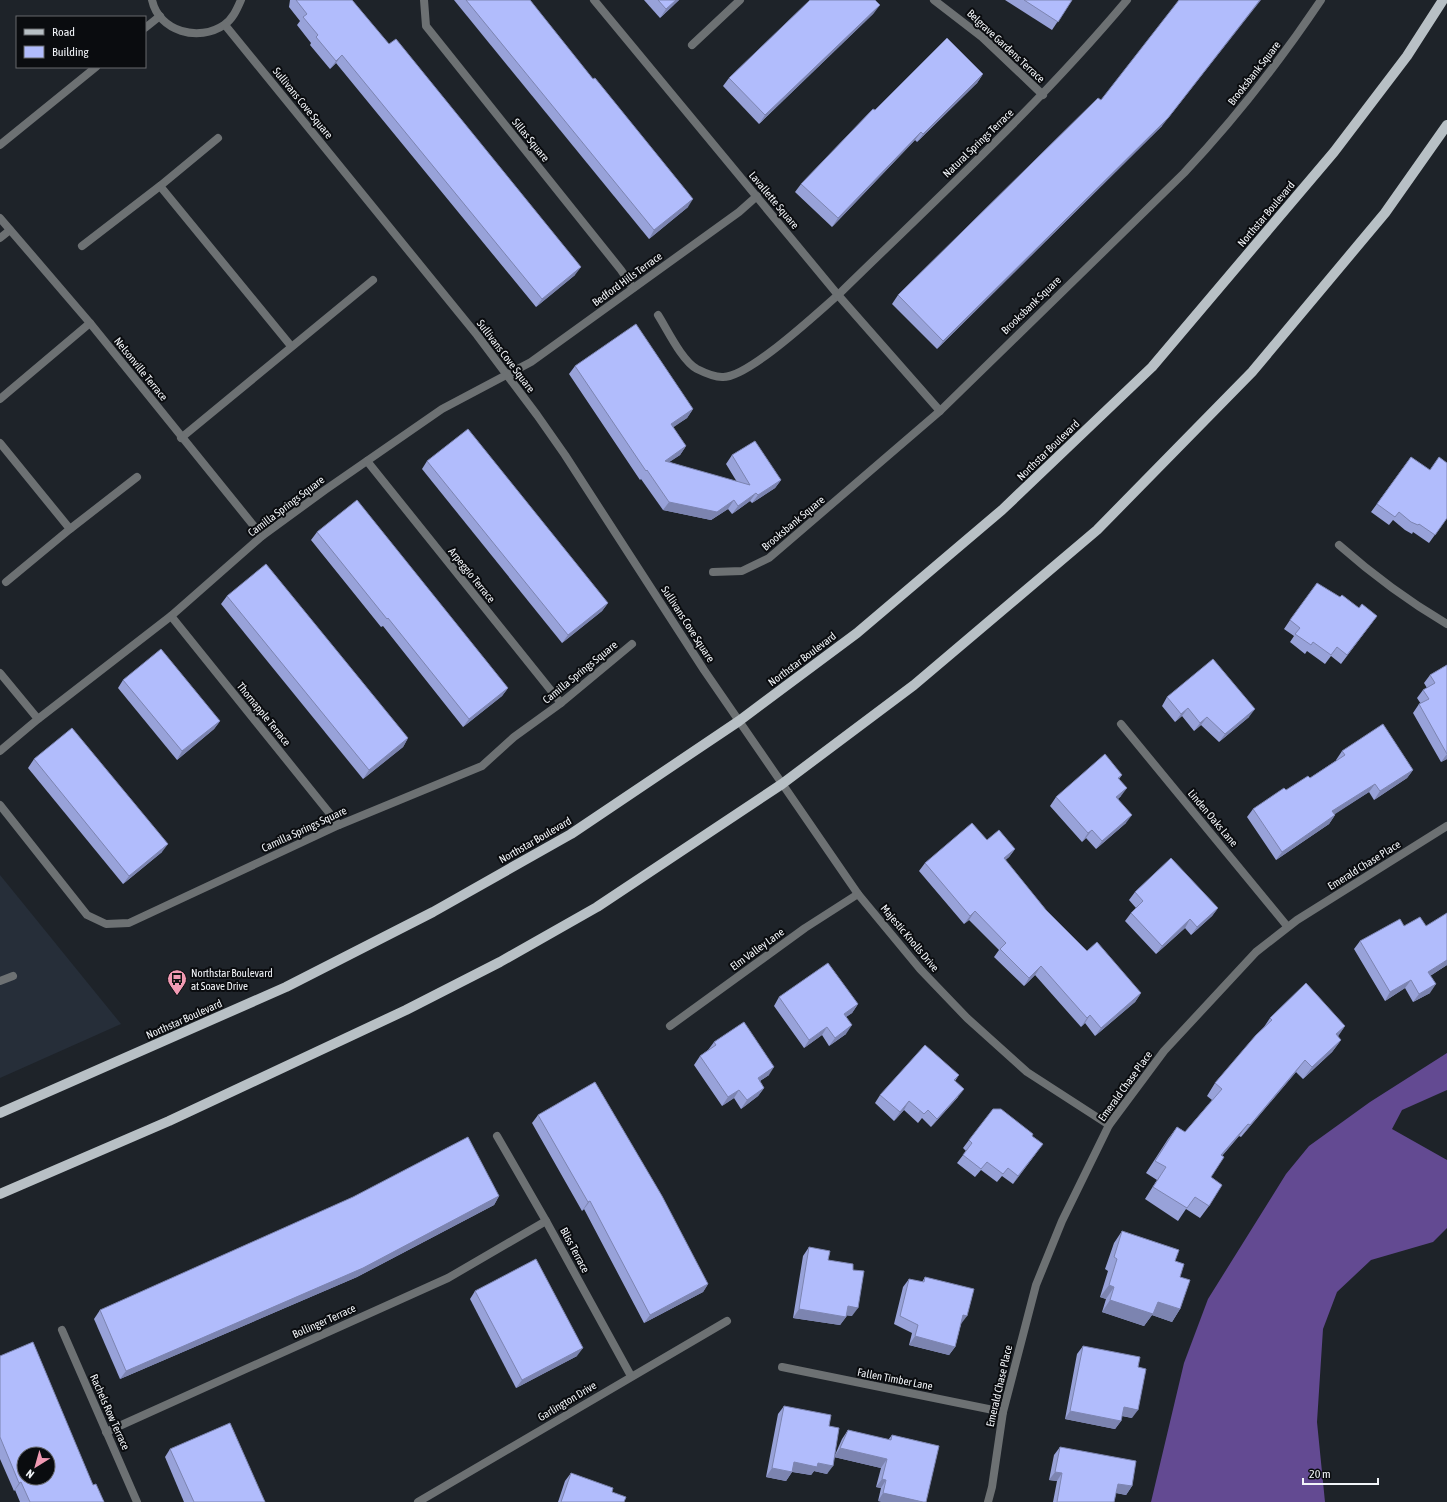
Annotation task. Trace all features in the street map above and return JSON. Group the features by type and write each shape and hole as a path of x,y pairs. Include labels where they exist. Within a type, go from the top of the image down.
{"main road":[{"name":"Northstar Boulevard","path":"0,1113 286,987 433,912 571,834 739,721 857,633 1002,510 1152,367 1334,152 1407,56 1443,0"},
{"path":"0,1194 169,1121 399,1014 500,962 597,907 782,784 914,685 1097,530 1252,372 1385,213 1447,125"}],"street":[{"path":"152,0 160,16 170,26 184,32 198,34 212,31 225,24 236,13 241,0"},
{"name":"Sillas Square","path":"424,0 426,26 634,288"},
{"name":"Lavallette Square","path":"594,0 838,295 940,411"},
{"path":"692,45 740,0"},
{"name":"Belgrave Gardens Terrace","path":"934,0 982,37 1043,95"},
{"name":"Natural Springs Terrace","path":"658,314 686,360 696,368 723,377 741,371 762,359 838,295 1043,95 1088,47 1127,0"},
{"name":"Brooksbank Square","path":"713,572 742,571 769,558 940,411 1184,173 1212,143 1289,47 1321,0"},
{"path":"146,27 160,16"},
{"name":"Sullivans Cove Square","path":"225,24 477,335 506,374 565,456 696,658 739,721"},
{"path":"0,145 95,68"},
{"path":"82,246 160,186 218,138"},
{"path":"160,186 291,346"},
{"name":"Bedford Hills Terrace","path":"506,374 531,362 739,212 756,196"},
{"name":"Nelsonville Terrace","path":"0,218 90,323 181,438 262,536"},
{"path":"0,238 10,230"},
{"path":"181,438 372,280"},
{"path":"0,398 90,323"},
{"name":"Camilla Springs Square","path":"0,751 38,719 171,616 262,536 442,409 506,374"},
{"path":"0,443 70,529"},
{"name":"Arpeggio Terrace","path":"367,462 560,702"},
{"path":"6,582 70,529 137,477"},
{"path":"1339,545 1371,574 1415,605 1447,624"},
{"name":"Thornapple Terrace","path":"171,616 339,825"},
{"name":"Camilla Springs Square","path":"0,805 87,915 106,924 129,923 339,825 482,766 514,737 632,644"},
{"path":"0,673 38,719"},
{"name":"Majestic Knolls Drive","path":"739,721 858,894 920,969 967,1018 1027,1072 1109,1125"},
{"name":"Linden Oaks Lane","path":"1121,724 1288,926"},
{"name":"Emerald Chase Place","path":"988,1502 992,1487 1003,1412 1036,1285 1062,1221 1109,1125 1164,1051 1256,952 1288,926 1447,826"},
{"name":"Elm Valley Lane","path":"670,1026 805,928 858,894"},
{"path":"0,981 13,976"},
{"name":"Bliss Terrace","path":"497,1136 546,1221 631,1376"},
{"name":"Bollinger Terrace","path":"106,1432 448,1278 546,1221"},
{"name":"Garlington Drive","path":"418,1502 727,1321"},
{"name":"Rachels Row Terrace","path":"62,1330 137,1502"},
{"name":"Fallen Timber Lane","path":"782,1367 1003,1412"}],"shaded area":[{"path":"0,875 121,1024 0,1078"},
{"path":"1447,1053 1447,1090 1402,1110 1392,1129 1447,1160 1447,1228 1433,1242 1371,1260 1337,1292 1323,1329 1317,1422 1325,1502 1151,1502 1184,1363 1208,1299 1286,1174 1309,1146 1370,1102"}],"building":[{"path":"296,0 352,0 389,44 396,39 581,267 542,299 342,55 336,61 316,37 318,35 303,17 307,14"},
{"path":"466,0 530,0 593,79 595,78 693,199 654,230"},
{"path":"658,0 676,0 666,9"},
{"path":"810,0 875,0 880,5 765,115 729,78"},
{"path":"1024,0 1072,0 1058,22"},
{"path":"1179,0 1260,0 1168,118 943,341 898,295 1098,98 1101,100"},
{"path":"947,38 983,74 923,134 921,132 838,218 801,184 873,109 875,110"},
{"path":"636,324 693,409 671,424 686,446 665,461 750,485 732,455 755,441 781,480 758,495 756,493 738,506 734,500 717,512 669,502 647,470 646,471 575,366"},
{"path":"468,429 608,603 568,635 427,461"},
{"path":"1411,457 1430,470 1439,457 1447,463 1447,518 1435,535 1419,524 1418,525 1411,522 1399,512 1395,517 1377,504"},
{"path":"357,500 508,688 469,719 317,532"},
{"path":"266,564 408,738 369,770 227,596"},
{"path":"1317,583 1340,597 1342,595 1359,608 1362,604 1377,616 1347,655 1337,647 1331,655 1313,642 1311,645 1295,634 1300,628 1290,620"},
{"path":"161,649 220,721 182,751 123,680"},
{"path":"1213,659 1255,709 1225,734 1207,717 1200,723 1188,708 1181,714 1167,697"},
{"path":"1447,665 1447,754 1419,704 1429,699 1423,690 1435,683 1430,675"},
{"path":"1383,724 1413,770 1380,791 1375,784 1332,811 1335,815 1282,852 1253,809 1284,788 1286,790 1308,776 1310,778 1345,755 1342,751"},
{"path":"72,728 168,844 129,876 34,759"},
{"path":"1105,754 1122,775 1118,778 1127,788 1116,797 1132,815 1102,841 1092,830 1088,833 1056,797"},
{"path":"972,823 987,840 999,830 1015,849 1004,858 1046,910 1087,951 1097,942 1141,993 1101,1028 1090,1015 1087,1018 1041,966 1029,978 1000,949 1006,943 975,911 970,916 925,863"},
{"path":"1171,858 1218,908 1197,927 1190,919 1162,946 1131,913 1143,901 1135,892"},
{"path":"1447,913 1447,960 1428,972 1436,984 1419,994 1411,980 1390,992 1360,941 1400,919 1404,926 1420,917 1426,926"},
{"path":"828,963 858,1004 844,1014 852,1025 835,1038 827,1027 809,1040 779,997"},
{"path":"1306,983 1345,1026 1336,1034 1341,1040 1312,1067 1305,1060 1250,1125 1248,1124 1221,1155 1224,1157 1211,1177 1222,1185 1209,1206 1195,1197 1187,1208 1153,1187 1166,1167 1155,1161 1177,1127 1185,1132 1222,1089 1215,1083 1256,1035 1272,1020 1270,1018"},
{"path":"744,1022 774,1067 758,1078 764,1088 747,1100 739,1090 728,1097 700,1056 716,1045 714,1042"},
{"path":"925,1045 959,1075 954,1080 964,1089 937,1119 928,1110 924,1114 909,1101 900,1112 880,1095"},
{"path":"595,1082 662,1196 708,1284 650,1315 590,1201 588,1202 538,1115"},
{"path":"993,1109 1001,1109 1033,1134 1032,1136 1043,1144 1018,1176 1008,1168 1003,1174 987,1162 981,1169 963,1155 972,1143 969,1140"},
{"path":"468,1137 499,1196 363,1268 126,1371 100,1310 353,1197"},
{"path":"1122,1231 1179,1250 1175,1261 1184,1264 1180,1277 1190,1280 1180,1309 1158,1302 1153,1314 1110,1300 1114,1287 1109,1285 1117,1259 1114,1257"},
{"path":"809,1247 830,1251 828,1260 853,1264 853,1270 864,1271 858,1308 848,1306 846,1317 799,1309"},
{"path":"536,1259 583,1348 522,1380 475,1291"},
{"path":"925,1277 974,1289 967,1316 963,1315 955,1347 915,1336 918,1325 900,1316 909,1279 924,1282"},
{"path":"33,1342 93,1485 96,1484 104,1502 30,1502 23,1486 56,1486 56,1446 16,1446 16,1476 0,1437 0,1356"},
{"path":"1083,1346 1140,1357 1138,1367 1146,1369 1138,1410 1124,1407 1121,1421 1070,1411"},
{"path":"784,1406 831,1415 829,1426 839,1428 833,1466 818,1463 817,1467 794,1462 792,1472 772,1468"},
{"path":"230,1423 265,1502 194,1502 170,1449"},
{"path":"848,1430 891,1440 892,1435 939,1446 926,1502 883,1493 886,1480 882,1479 887,1459 840,1448"},
{"path":"1060,1447 1136,1461 1132,1486 1118,1484 1114,1502 1057,1502 1062,1473 1055,1472"},
{"path":"571,1473 613,1488 612,1492 626,1497 624,1502 561,1502"}],"place":[{"name":"Northstar Boulevard at Soave Drive","path":"177,996"}]}
